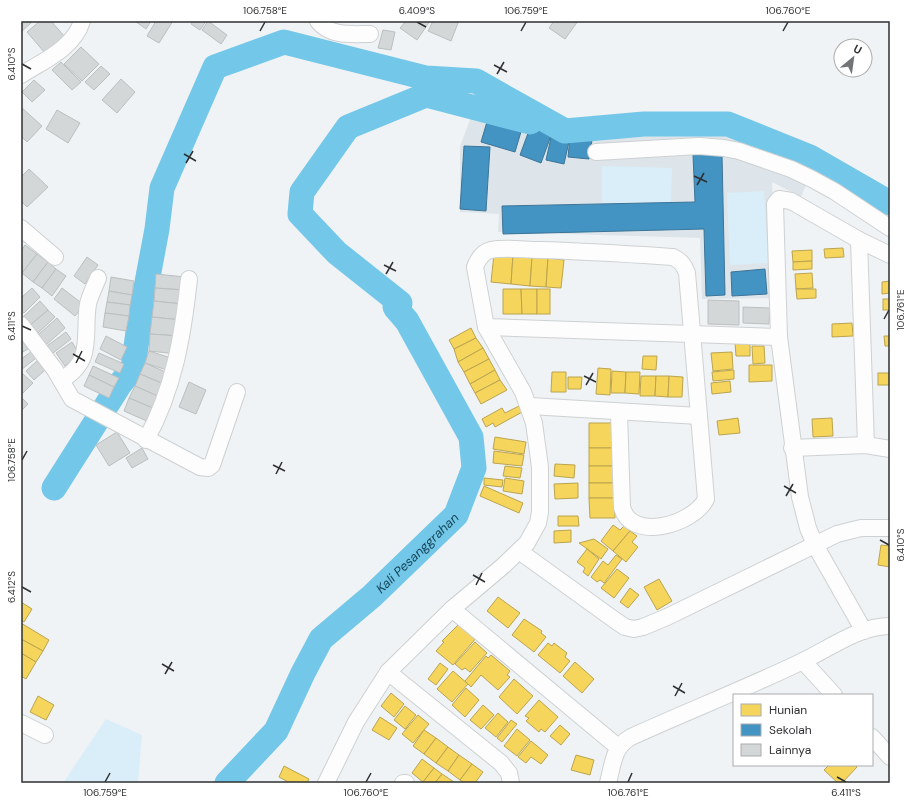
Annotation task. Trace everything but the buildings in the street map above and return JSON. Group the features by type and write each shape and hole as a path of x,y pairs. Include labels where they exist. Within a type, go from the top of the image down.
{"street":[{"path":"21,75 66,46 77,33 82,21"},
{"path":"318,21 328,29 337,33 370,34"},
{"path":"596,152 699,146 739,151 790,169 812,179 840,195 890,228"},
{"path":"864,631 815,545 808,528 800,497 792,448 779,337 774,208 776,201 782,199 791,201 859,240 890,255"},
{"path":"21,228 55,257"},
{"path":"859,240 866,445"},
{"path":"326,783 356,722 374,691 388,672 452,609 519,551 534,533 540,512 540,467 534,423 530,406 524,392 486,326 475,267 484,253 491,250 505,249 588,251 672,257 684,265 687,273 706,499 697,512 682,520 670,524 644,528 628,521 624,515 622,507 619,412"},
{"path":"61,380 74,370 84,355 88,305 98,278"},
{"path":"146,440 161,411 175,367 183,329 190,279"},
{"path":"21,325 40,348 72,399 146,440 200,467 208,468 212,464 237,392"},
{"path":"486,326 779,337"},
{"path":"530,406 699,416"},
{"path":"792,448 866,445 890,449"},
{"path":"519,551 616,622 625,627 634,629 667,617 837,534 861,528 890,528"},
{"path":"452,609 618,747"},
{"path":"608,783 618,747 622,742 630,737 803,661 864,631 890,626"},
{"path":"803,661 833,694"},
{"path":"388,672 501,763 509,773 511,783"},
{"path":"21,723 45,735"},
{"path":"873,738 890,757"}],"shaded area":[{"path":"473,112 588,138 646,129 729,126 818,158 801,197 772,182 779,298 702,299 700,238 498,232 499,214 460,212 460,146"},
{"path":"602,166 672,168 671,204 602,203"},
{"path":"764,191 768,263 730,265 727,193"},
{"path":"106,719 142,735 138,783 63,783"}],"waterway":[{"path":"54,488 120,384 133,368 139,325 157,229 162,188 215,67 284,42 426,78 476,81 565,131 644,124 728,124 810,157 890,203"},
{"name":"Kali Pesanggrahan","path":"227,783 276,731 303,673 321,639 372,596 456,515 474,468 471,437 407,321 395,307 400,303 337,253 300,214 302,192 348,127 426,95 530,122"}]}
